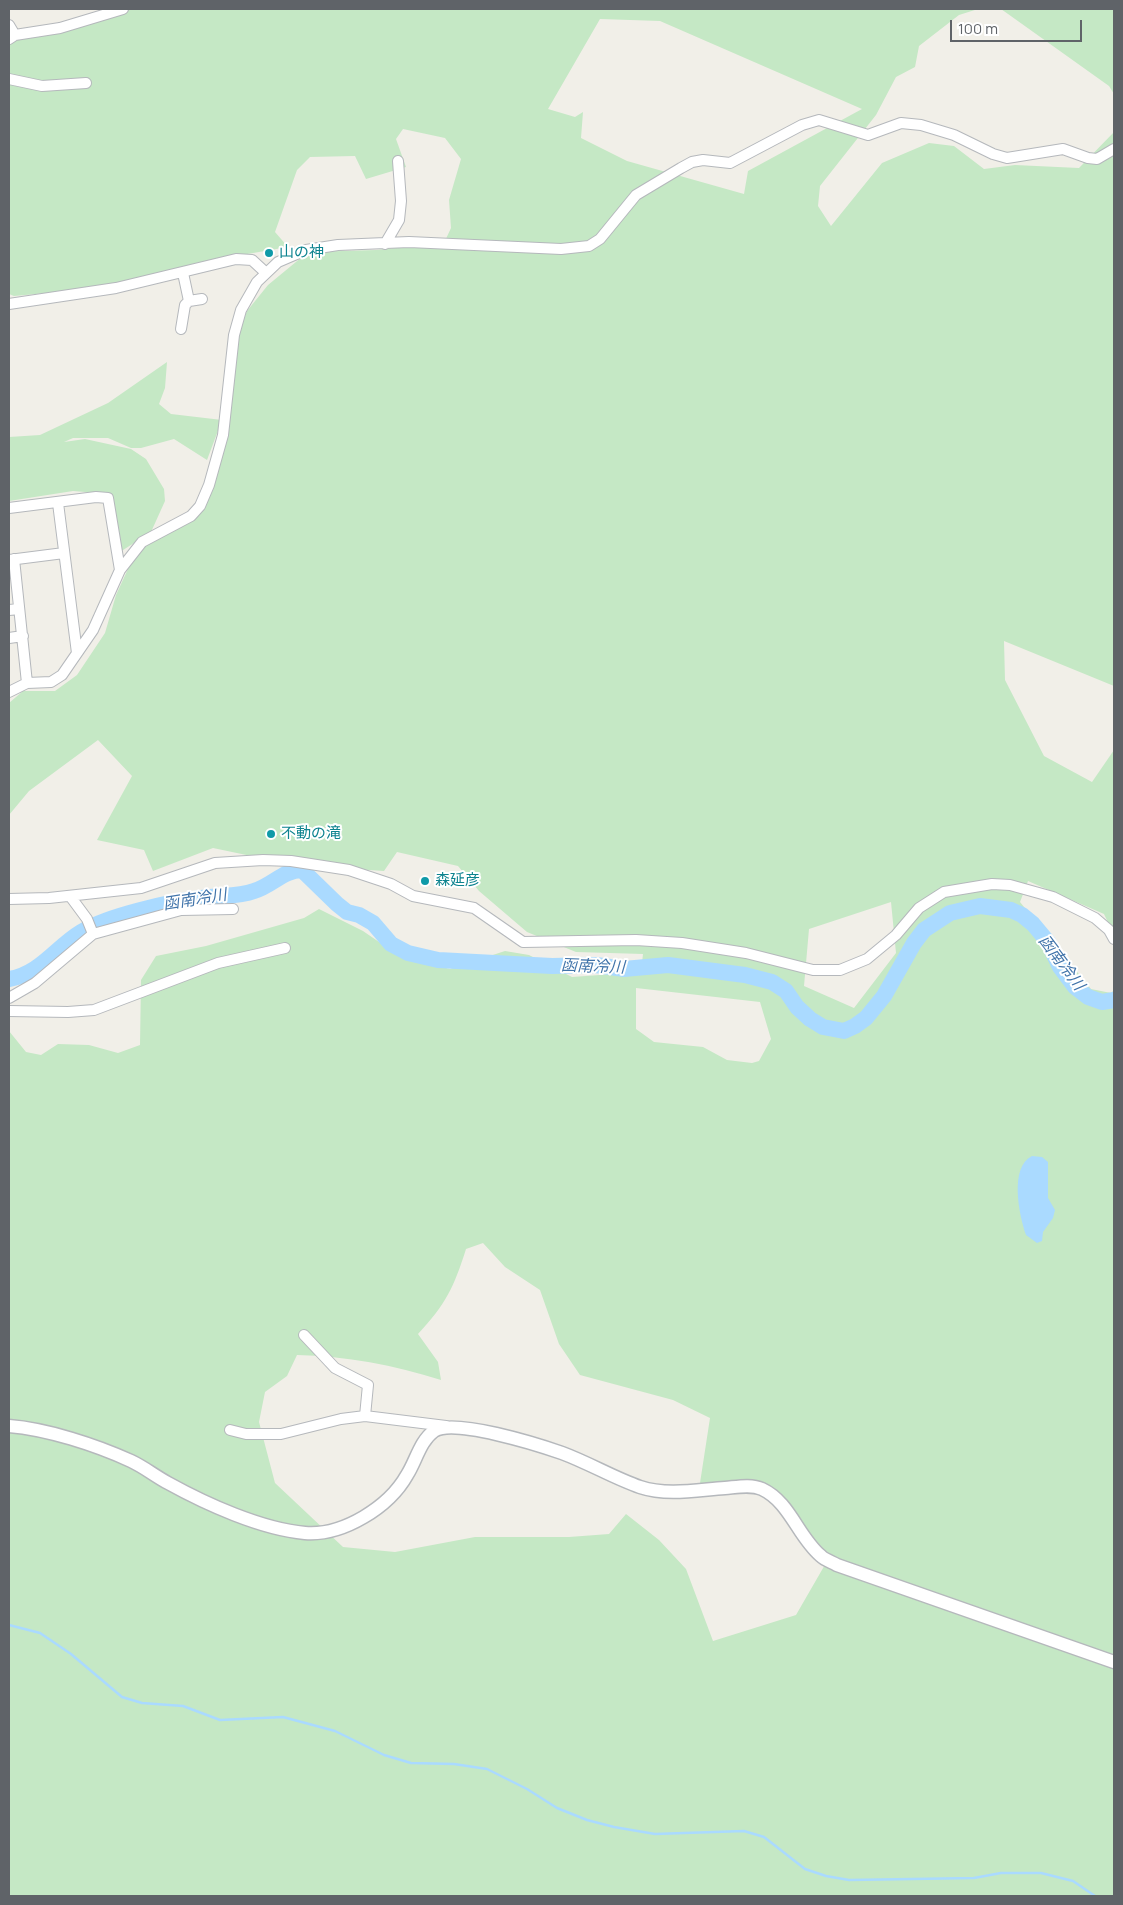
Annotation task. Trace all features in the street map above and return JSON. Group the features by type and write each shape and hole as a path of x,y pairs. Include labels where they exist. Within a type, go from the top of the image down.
{"street":[{"path":"9,24 12,37 60,28 122,9"},
{"path":"9,79 42,86 86,84"},
{"path":"9,692 27,683 56,680 78,653 93,630 120,570 142,542 191,516 205,497 223,435 234,335 241,310 249,294 265,272 278,262 306,250 323,246 409,242 561,249 589,246 600,238 636,195 681,168 692,162 703,160 730,163 802,125 819,120 868,135 901,123 921,125 954,135 993,154 1007,158 1063,150 1097,159 1114,149"},
{"path":"385,244 399,220 401,201 398,161"},
{"path":"9,304 108,289 244,259 252,260 265,272"},
{"path":"181,329 185,305 188,301 183,273"},
{"path":"188,301 202,298"},
{"path":"9,508 96,497 108,498 120,570"},
{"path":"58,503 78,653"},
{"path":"27,683 23,636 14,609 12,560 64,553"},
{"path":"9,638 23,636"},
{"path":"9,899 70,896 141,888 215,863 263,860 291,861 349,870 391,884 413,896 474,908 523,942 636,940 682,943 746,953 813,970 840,970 867,959 896,935 919,908 944,892 992,884 1010,884 1053,897 1095,918 1109,930 1114,939"},
{"path":"70,896 87,919 93,934"},
{"path":"9,998 35,983 93,934 182,910 233,910"},
{"path":"9,1011 68,1012 94,1010 218,963 285,948"},
{"path":"304,1335 335,1368 368,1385 366,1416"},
{"path":"230,1430 246,1434 281,1434 341,1419 366,1416 449,1426 534,1444 564,1454 640,1487 658,1491 681,1492 745,1486 761,1489 778,1500 822,1557 837,1565 1114,1662"},
{"path":"9,1426 53,1434 109,1452 202,1500 250,1519 307,1533 322,1532 350,1524 383,1504 406,1477 424,1441 434,1431 449,1426"}],"green space":[{"path":"120,9 978,9 959,15 919,46 915,67 896,77 876,115 820,186 818,206 831,226 882,163 929,143 954,146 984,169 1015,165 1079,168 1114,132 1114,686 1004,641 1005,680 1044,756 1092,782 1114,750 1114,935 1104,914 1028,881 1020,902 1091,989 1111,993 1114,990 1114,1896 12,1896 9,1894 9,1031 26,1052 41,1055 58,1044 89,1045 118,1053 140,1045 141,980 156,956 206,946 304,918 319,909 363,931 398,955 450,969 505,951 529,955 572,977 641,972 643,954 576,952 527,932 479,891 458,866 397,852 384,871 294,865 213,848 153,871 144,850 97,840 132,776 98,740 29,791 9,815 9,703 23,691 55,691 77,675 105,633 116,595 139,545 204,505 224,415 232,346 247,311 268,285 308,252 376,250 444,243 451,228 449,200 461,159 445,138 403,129 396,139 406,167 366,179 355,156 310,157 297,170 275,232 288,247 201,262 101,288 14,296 9,294 9,42","holes":["600,19 660,21 862,109 748,171 744,194 627,161 581,138 583,112 575,117 548,109","891,902 896,953 854,1008 804,986 809,929","636,988 760,1002 771,1039 759,1061 752,1063 727,1060 703,1047 654,1042 636,1029","483,1243 505,1267 540,1290 559,1344 580,1375 673,1400 710,1418 700,1483 762,1482 830,1556 796,1615 713,1641 686,1569 659,1540 626,1514 609,1534 569,1537 475,1537 395,1552 343,1547 275,1483 259,1422 265,1392 287,1376 297,1355 334,1357 370,1362 441,1380 438,1362 418,1334 448,1295 466,1249"]},
{"path":"1001,9 1114,9 1114,94 1109,86"},
{"path":"167,362 165,388 159,404 171,414 222,420 207,460 174,439 141,448 131,448 108,438 73,438 64,442 85,439 131,449 146,459 164,489 165,501 151,532 120,552 109,494 73,491 9,501 9,437 40,435 108,403"}],"water":[{"path":"1032,1156 1042,1157 1048,1162 1048,1198 1055,1210 1053,1218 1043,1232 1042,1241 1037,1243 1026,1235 1018,1192 1020,1170"}],"waterway":[{"name":"函南冷川","path":"9,979 30,972 72,938 107,920 173,903 248,893 266,886 283,875 302,870 347,912 359,915 373,923 391,944 408,953 438,960 552,966 596,965 624,969 668,965 745,975 772,982 786,991 797,1007 810,1019 823,1027 844,1031 866,1018 884,996 914,943 924,930 950,913 980,906 1011,910 1022,915 1033,924 1048,942 1060,967 1075,987 1088,997 1102,1002 1114,1000"},
{"path":"9,1625 40,1633 71,1654 122,1697 142,1703 183,1706 220,1720 283,1717 335,1731 384,1755 411,1763 454,1764 487,1769 527,1789 557,1808 587,1820 614,1827 655,1834 744,1831 764,1837 805,1869 826,1876 849,1880 974,1878 1001,1873 1041,1873 1073,1881 1095,1896"}],"place":[{"name":"山の神","path":"269,253"},
{"name":"不動の滝","path":"271,834"},
{"name":"森延彦","path":"425,881"}]}
